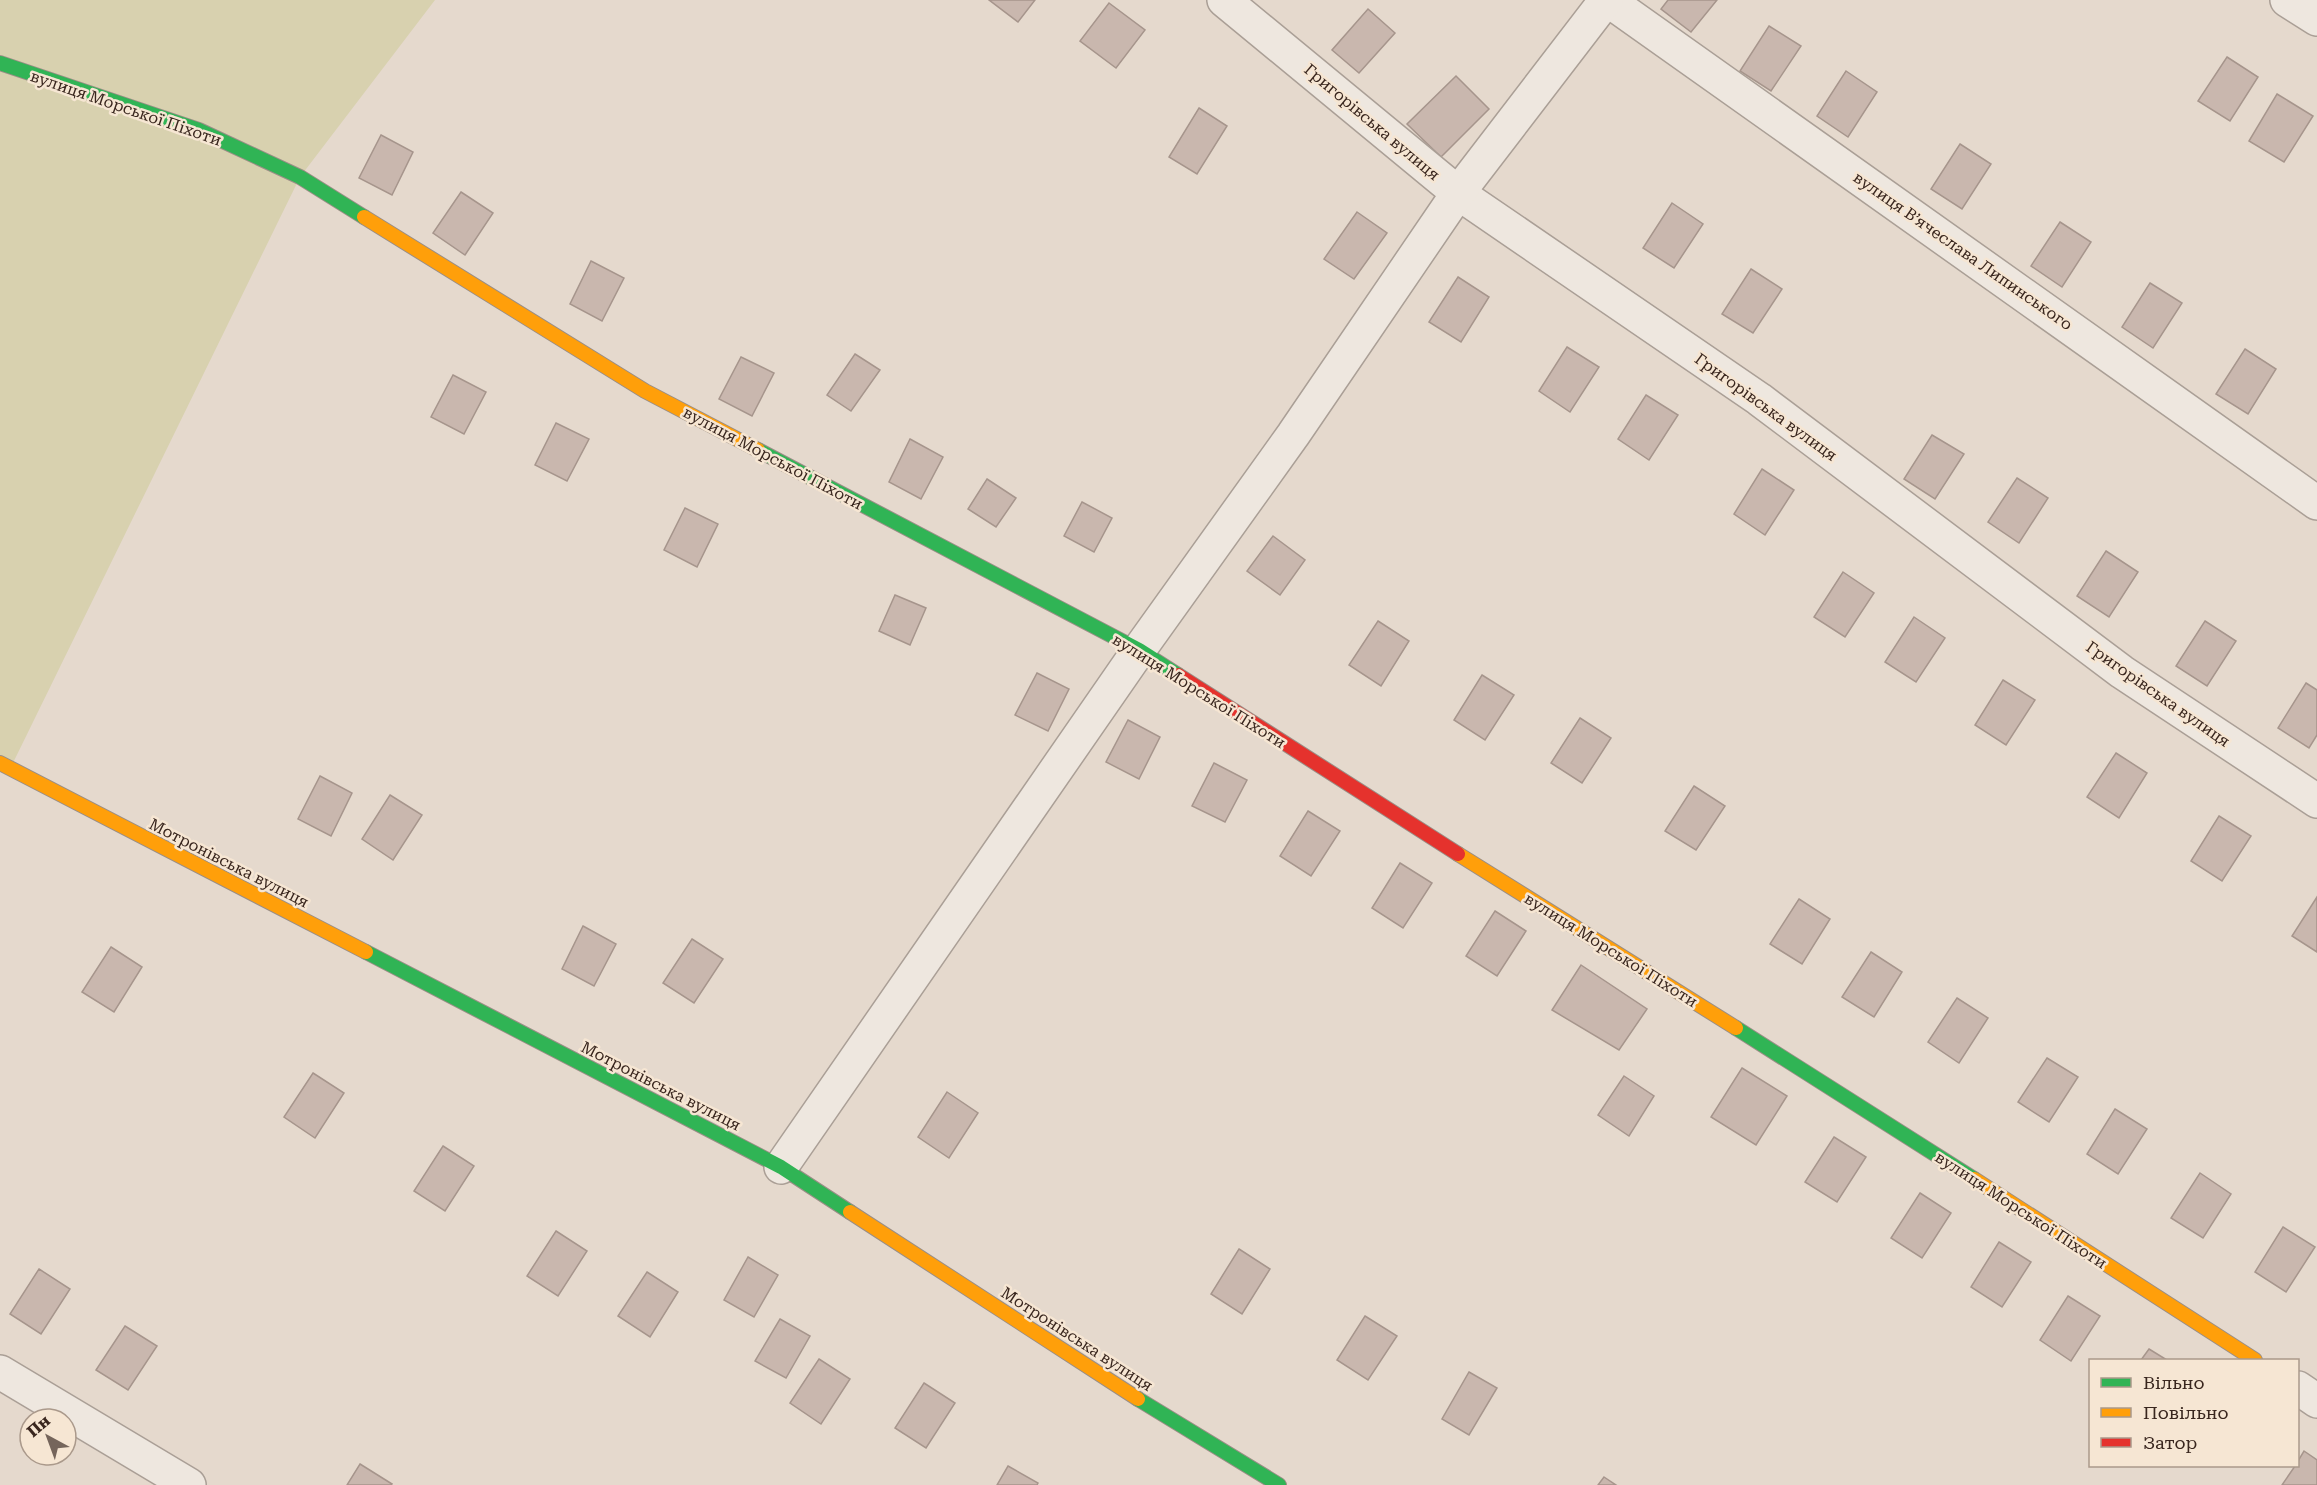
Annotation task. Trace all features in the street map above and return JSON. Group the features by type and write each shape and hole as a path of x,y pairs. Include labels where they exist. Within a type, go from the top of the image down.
{"street":[{"name":"Григорівська вулиця","path":"1224,0 1458,193 1759,399 2122,672 2317,801"},
{"path":"781,1167 1139,650 1293,435 1458,193 1607,0"},
{"name":"вулиця В’ячеслава Липинського","path":"1607,0 2317,503"},
{"path":"2288,0 2317,20"},
{"name":"вулиця Морської Піхоти","path":"0,63 199,130 300,177 645,391 1139,650 1348,785 1817,1078 2253,1359"},
{"name":"Мотронівська вулиця","path":"0,763 781,1167 1129,1393 1280,1485"},
{"path":"0,1372 189,1485"},
{"path":"2299,1389 2317,1401"}],"shaded area":[{"path":"0,0 435,0 300,177 10,769 0,763"}],"building":[{"path":"989,0 1035,0 1018,22"},
{"path":"1668,0 1717,0 1691,32 1661,9"},
{"path":"1109,3 1145,30 1116,68 1080,41"},
{"path":"1368,9 1395,33 1359,73 1332,50"},
{"path":"1769,26 1801,46 1771,91 1740,71"},
{"path":"2227,57 2258,77 2230,121 2198,101"},
{"path":"1846,71 1877,92 1848,137 1817,116"},
{"path":"1456,76 1489,109 1441,157 1407,124"},
{"path":"2277,94 2313,116 2284,162 2249,141"},
{"path":"1199,108 1227,126 1197,174 1169,157"},
{"path":"381,135 413,152 392,195 359,178"},
{"path":"1960,144 1991,164 1962,209 1931,189"},
{"path":"461,192 493,213 465,255 433,233"},
{"path":"1672,203 1703,224 1674,268 1643,248"},
{"path":"1357,212 1387,233 1354,279 1324,259"},
{"path":"2060,222 2091,242 2062,287 2031,266"},
{"path":"591,261 624,278 602,321 570,304"},
{"path":"1751,269 1782,289 1753,333 1722,314"},
{"path":"1458,277 1489,297 1461,342 1429,322"},
{"path":"2150,283 2182,303 2153,348 2122,327"},
{"path":"1567,347 1599,367 1570,412 1539,391"},
{"path":"2245,349 2276,369 2248,414 2216,394"},
{"path":"855,354 880,370 851,411 827,395"},
{"path":"741,357 774,373 752,416 719,399"},
{"path":"453,375 486,392 464,434 431,417"},
{"path":"1646,395 1678,415 1649,460 1618,439"},
{"path":"556,423 589,439 567,481 535,465"},
{"path":"1932,435 1964,454 1935,499 1904,479"},
{"path":"910,439 943,457 921,499 889,482"},
{"path":"1762,469 1794,490 1765,535 1734,514"},
{"path":"2017,478 2048,498 2019,543 1988,522"},
{"path":"987,479 1016,498 996,527 968,509"},
{"path":"1082,502 1112,518 1094,552 1064,536"},
{"path":"685,508 718,524 697,567 664,550"},
{"path":"1273,536 1305,560 1280,595 1247,571"},
{"path":"2106,551 2138,572 2109,617 2077,596"},
{"path":"1843,572 1874,593 1845,637 1814,617"},
{"path":"895,595 926,608 910,645 879,631"},
{"path":"1914,617 1945,638 1916,682 1885,662"},
{"path":"1378,621 1409,641 1381,686 1349,665"},
{"path":"2205,621 2236,641 2207,686 2176,666"},
{"path":"1037,673 1069,689 1048,731 1015,715"},
{"path":"1482,675 1514,695 1485,740 1454,720"},
{"path":"2003,680 2035,700 2006,745 1975,725"},
{"path":"2306,683 2317,690 2317,735 2309,748 2278,728"},
{"path":"1580,718 1611,738 1582,783 1551,763"},
{"path":"1128,720 1160,737 1139,779 1106,762"},
{"path":"2116,753 2147,773 2119,818 2087,797"},
{"path":"1214,763 1247,780 1225,822 1192,806"},
{"path":"320,776 352,793 331,836 298,819"},
{"path":"1694,786 1725,806 1696,850 1665,831"},
{"path":"390,795 422,815 393,860 362,839"},
{"path":"1308,811 1340,831 1311,876 1280,856"},
{"path":"2219,816 2251,836 2222,881 2191,861"},
{"path":"1400,863 1432,883 1403,928 1372,908"},
{"path":"2317,897 2317,952 2292,936"},
{"path":"1799,899 1830,919 1802,964 1770,944"},
{"path":"1495,911 1526,931 1497,976 1466,956"},
{"path":"583,926 616,944 594,986 562,969"},
{"path":"692,939 723,959 694,1003 663,983"},
{"path":"111,947 142,967 114,1012 82,992"},
{"path":"1871,952 1902,972 1874,1017 1842,997"},
{"path":"1581,965 1647,1009 1619,1050 1552,1010"},
{"path":"1957,998 1988,1018 1959,1063 1928,1042"},
{"path":"2047,1058 2078,1077 2049,1122 2018,1102"},
{"path":"1742,1068 1787,1096 1756,1145 1711,1117"},
{"path":"313,1073 344,1093 315,1138 284,1117"},
{"path":"1624,1076 1654,1096 1629,1136 1598,1115"},
{"path":"947,1092 978,1113 949,1158 918,1137"},
{"path":"2115,1109 2147,1129 2118,1174 2087,1154"},
{"path":"1834,1137 1866,1157 1837,1202 1805,1182"},
{"path":"443,1146 474,1166 445,1211 414,1191"},
{"path":"2200,1173 2231,1194 2203,1238 2171,1218"},
{"path":"1920,1193 1951,1213 1922,1258 1891,1238"},
{"path":"2283,1227 2315,1247 2286,1292 2255,1272"},
{"path":"556,1231 587,1251 558,1296 527,1276"},
{"path":"1999,1242 2031,1262 2002,1307 1971,1287"},
{"path":"1239,1249 1270,1269 1242,1314 1211,1294"},
{"path":"748,1257 778,1275 754,1317 724,1300"},
{"path":"39,1269 70,1289 41,1334 10,1314"},
{"path":"647,1272 678,1292 650,1337 618,1316"},
{"path":"2068,1296 2100,1316 2071,1361 2040,1340"},
{"path":"1365,1316 1397,1336 1368,1380 1337,1360"},
{"path":"780,1319 810,1336 786,1378 755,1361"},
{"path":"125,1326 157,1346 128,1390 96,1370"},
{"path":"2149,1349 2165,1359 2142,1359"},
{"path":"819,1359 850,1379 821,1424 790,1403"},
{"path":"1469,1372 1497,1388 1469,1435 1442,1419"},
{"path":"924,1383 955,1403 926,1448 895,1428"},
{"path":"2304,1451 2317,1460 2317,1485 2282,1485 2294,1467 2299,1467 2299,1459"},
{"path":"360,1464 392,1484 347,1485"},
{"path":"1008,1466 1038,1483 1037,1485 997,1485"},
{"path":"1604,1477 1616,1485 1598,1485"}],"traffic: fast":[{"path":"0,63 199,130 300,177 364,217"},
{"path":"758,450 1139,650 1178,675"},
{"path":"366,952 781,1167 850,1212"},
{"path":"1736,1028 1974,1179"},
{"path":"1138,1399 1279,1485"}],"traffic: slow":[{"path":"364,217 645,391 758,450"},
{"path":"0,763 366,952"},
{"path":"1458,854 1736,1028"},
{"path":"1974,1179 2253,1359"},
{"path":"850,1212 1138,1399"}],"traffic: jam":[{"path":"1178,675 1458,854"}]}
